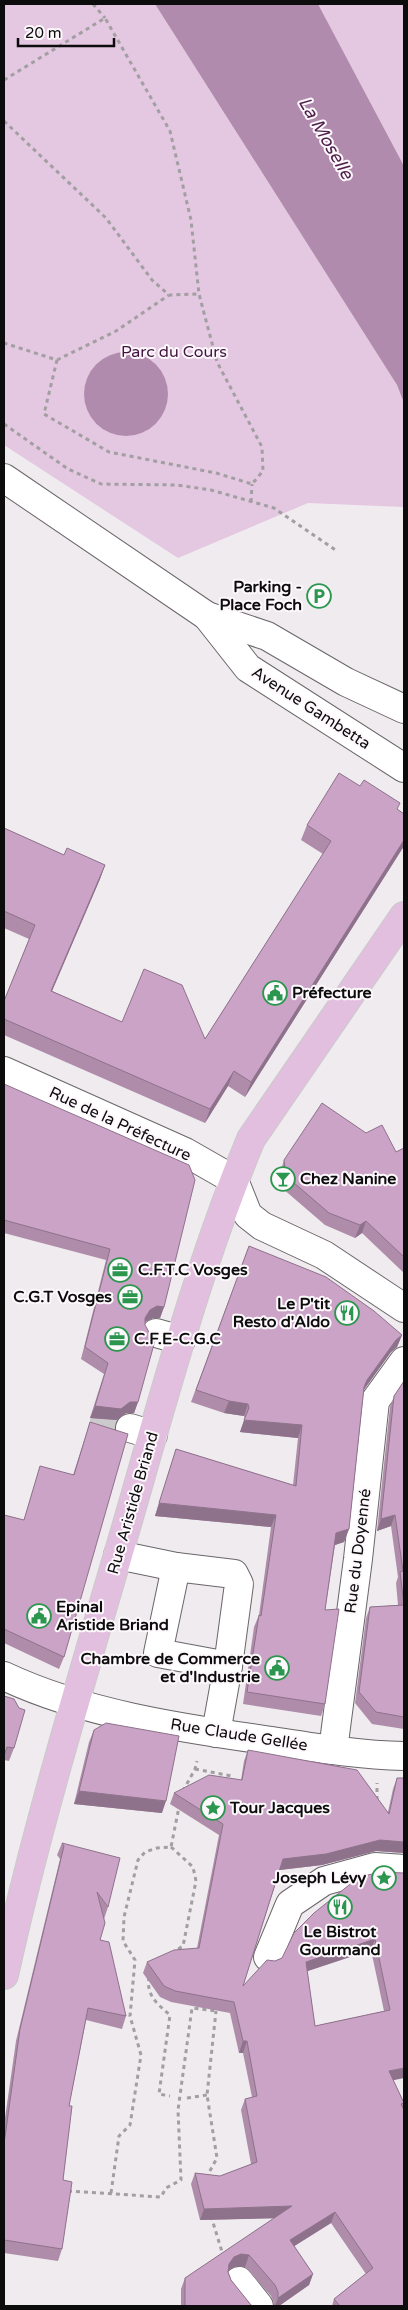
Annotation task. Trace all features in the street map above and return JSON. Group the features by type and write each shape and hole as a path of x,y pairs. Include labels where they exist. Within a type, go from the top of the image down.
{"main road":[{"name":"Rue Aristide Briand","path":"4,1975 20,1904 118,1555 141,1431 169,1336 251,1139 404,916"}],"street":[{"name":"Avenue Gambetta","path":"4,478 207,616 267,636 346,682 404,709"},
{"name":"Avenue Gambetta","path":"207,616 248,668 404,768"},
{"name":"Rue de la Préfecture","path":"4,1071 185,1152 234,1180"},
{"path":"234,1180 248,1215 262,1226 324,1255 404,1308"},
{"name":"Rue du Doyenné","path":"332,1750 358,1559 375,1401 404,1361"},
{"path":"118,1555 176,1567 234,1574 239,1584 228,1666 208,1742"},
{"path":"176,1567 158,1653 228,1666"},
{"name":"Rue Claude Gellée","path":"4,1676 31,1689 75,1704 208,1742 391,1756"},
{"path":"268,1958 290,1904 324,1881 375,1867 404,1869"},
{"path":"232,2271 259,2306"}],"path":[{"path":"93,4 104,18 170,131 191,220 199,294 217,362 262,447 263,471 252,484 251,502"},
{"path":"4,80 104,18"},
{"path":"4,121 106,218 152,280 169,295"},
{"path":"4,343 57,360 116,330 169,295 199,294"},
{"path":"57,360 44,414 109,452 216,473 252,484"},
{"path":"4,424 68,469 101,484 178,485 211,490 274,508 337,551"},
{"path":"182,1795 184,1786 196,1768 208,1742"},
{"path":"377,1804 391,1756"},
{"path":"196,1768 232,1776 231,1785"},
{"path":"171,1847 180,1804"},
{"path":"111,2193 119,2136 130,2125 141,2055 130,2016 135,1960 123,1941 124,1917 138,1860 145,1852 157,1848 171,1847 193,1867 196,1882 183,1946 168,1954"},
{"path":"150,1974 147,1987 156,2004 170,2015 159,2094 170,2096"},
{"path":"204,2186 206,2176 217,2158 207,2094 218,2003"},
{"path":"58,2190 161,2196 166,2188 181,2180 178,2110 192,2008 216,2012"},
{"path":"187,2098 207,2094"},
{"path":"210,2215 232,2271"}],"green space":[{"name":"Parc du Cours","path":"4,4 155,4 397,385 404,403 404,507 308,503 178,558 4,445"},
{"path":"318,4 404,4 404,166"}],"water":[{"name":"La Moselle","path":"155,4 318,4 404,166 404,403 397,385"},
{"path":"126,352 149,359 161,371 168,394 161,417 149,429 126,436 103,429 91,417 84,394 91,371 103,359"}],"building":[{"path":"339,773 360,786 364,780 400,803 397,809 404,814 404,840 251,1082 234,1071 210,1109 4,1019 4,1001 35,925 4,911 4,828 64,855 67,848 105,865 51,991 122,1022 144,969 182,985 205,1039 331,841 307,825"},
{"path":"4,1084 189,1165 195,1180 164,1307 157,1306 150,1310 145,1318 145,1325 149,1332 156,1337 138,1402 130,1402 121,1409 95,1406 108,1363 85,1347 110,1249 4,1220"},
{"path":"322,1103 366,1133 382,1125 396,1152 404,1148 404,1257 366,1221 360,1225 329,1213 286,1176 284,1160"},
{"path":"249,1246 326,1277 374,1311 402,1335 396,1340 364,1387 349,1529 336,1533 325,1610 339,1609 325,1704 247,1692 259,1615 261,1616 276,1515 159,1503 176,1449 296,1486 302,1425 244,1420 249,1408 248,1404 229,1401 196,1390"},
{"path":"404,1381 404,1605 400,1572 403,1571 395,1515 381,1519 394,1396"},
{"path":"90,1422 128,1434 64,1657 4,1629 4,1515 24,1520 40,1466 74,1475"},
{"path":"404,1605 404,1717 376,1712 359,1692 370,1607"},
{"path":"4,1696 14,1699 19,1708 25,1710 14,1748 7,1747 4,1756"},
{"path":"106,1723 179,1736 166,1801 79,1791 94,1730"},
{"path":"248,1750 357,1770 389,1814 397,1778 404,1778 404,1842 380,1840 326,1854 283,1859 243,1986 267,1960 275,1961 282,1958 294,1933 314,1913 359,1877 381,1872 404,1873 404,2068 389,2071 404,2103 401,2104 404,2110 404,2306 340,2306 334,2299 373,2268 335,2212 290,2240 313,2274 278,2298 275,2285 249,2255 241,2254 234,2257 229,2264 228,2272 231,2280 253,2306 185,2306 185,2278 292,2206 204,2209 195,2173 220,2176 257,2162 245,2099 257,2096 247,2041 243,2041 234,2002 175,1991 164,1986 147,1962 174,1950 199,1948 223,1824 174,1793 209,1775 242,1780","holes":["375,1939 390,2010 315,2026 306,1962"]},
{"path":"62,1843 120,1858 108,1907 97,1892 105,1923 100,1940 109,1942 126,2016 88,2008 69,2106 72,2106 63,2180 72,2182 62,2249 4,2240 4,2144 20,2029 64,1846"}],"tunnel":[{"path":"91,1417 130,1428"}],"place":[{"name":"Parking - Place Foch","path":"319,596"},
{"name":"Préfecture","path":"275,993"},
{"name":"Chez Nanine","path":"283,1179"},
{"name":"C.F.T.C Vosges","path":"120,1270"},
{"name":"C.G.T Vosges","path":"130,1297"},
{"name":"Le P'tit Resto d'Aldo","path":"347,1313"},
{"name":"C.F.E-C.G.C","path":"117,1339"},
{"name":"Epinal Aristide Briand","path":"39,1616"},
{"name":"Chambre de Commerce et d'Industrie","path":"277,1668"},
{"name":"Tour Jacques","path":"213,1808"},
{"name":"Joseph Lévy","path":"384,1878"},
{"name":"Le Bistrot Gourmand","path":"340,1907"}]}
